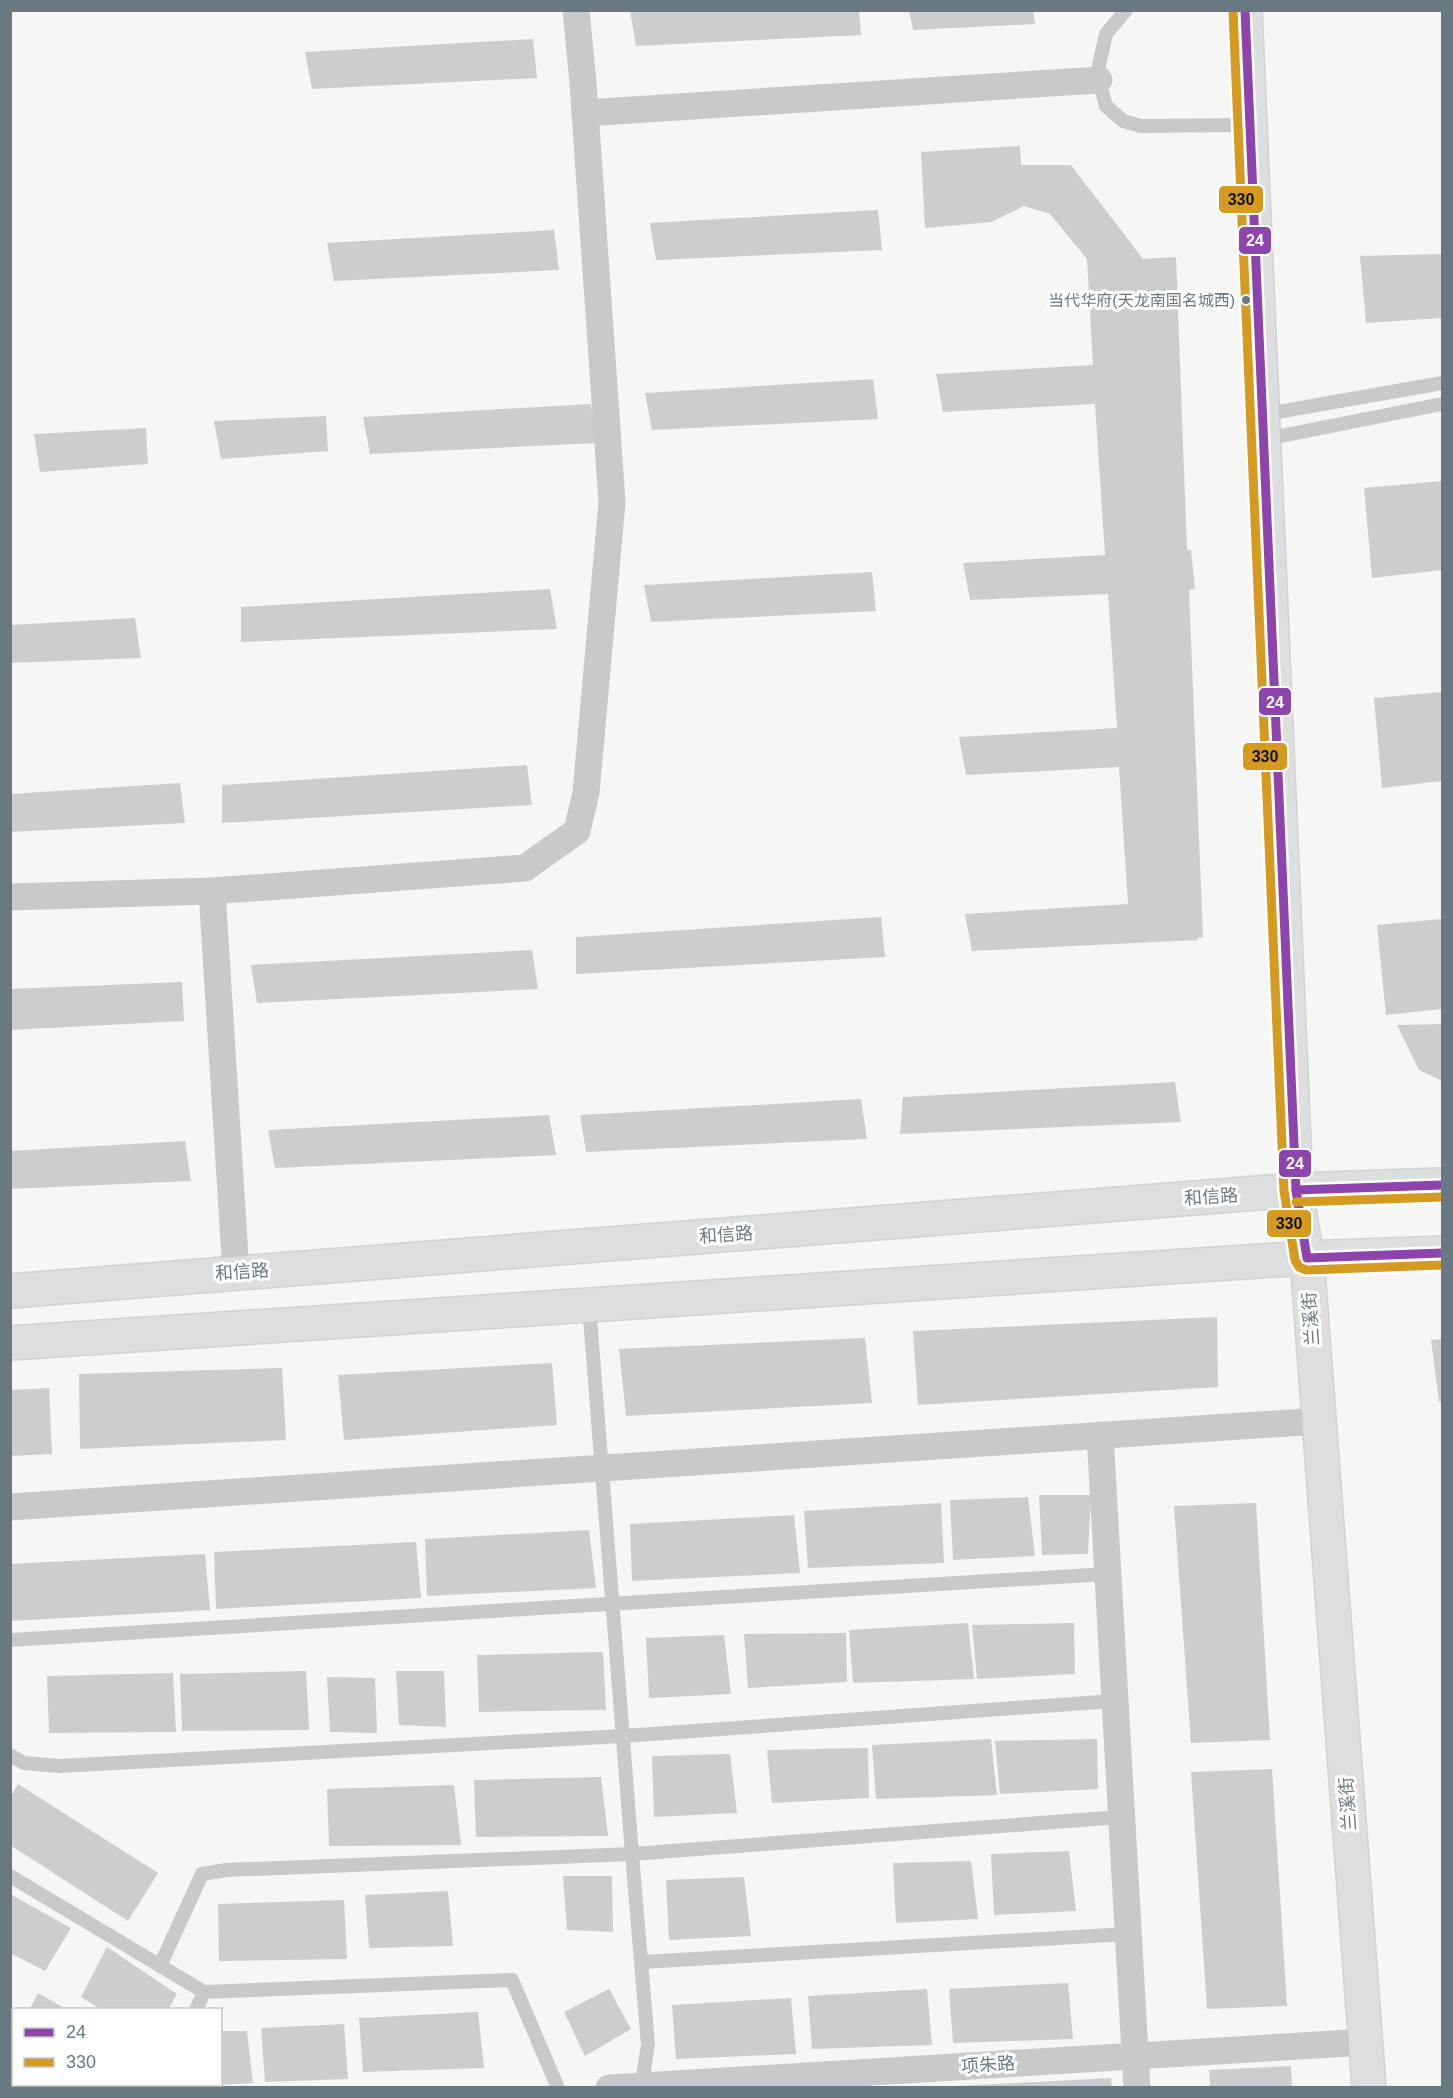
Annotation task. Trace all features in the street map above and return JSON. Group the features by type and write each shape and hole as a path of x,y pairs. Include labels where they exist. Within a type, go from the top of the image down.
{"street":[{"path":"10,897 212,891 525,868 577,831 586,793 612,502 576,10"},
{"name":"兰溪街","path":"1245,10 1296,1190 1306,1258 1369,2088"},
{"path":"585,113 1099,80"},
{"path":"212,891 236,1273"},
{"name":"和信路","path":"10,1291 1296,1190 1443,1185"},
{"path":"10,1343 1306,1258 1443,1253"},
{"path":"10,1507 1319,1421"},
{"path":"1100,1435 1137,2088"},
{"name":"项朱路","path":"609,2088 733,2084 1366,2042"}],"lane":[{"path":"1126,10 1106,33 1099,65 1099,80 1106,106 1124,121 1141,126 1250,125"},
{"path":"1263,427 1443,383"},
{"path":"1263,427 1443,404"},
{"path":"590,1305 648,2045 642,2087"},
{"path":"10,1640 1107,1574"},
{"path":"10,1755 24,1763 60,1766 623,1736 1114,1701"},
{"path":"160,1966 202,1874 226,1870 632,1854 1120,1817"},
{"path":"10,1876 204,1992 512,1980 558,2088"},
{"path":"642,1962 1127,1934"},
{"path":"197,2008 204,1992"}],"building":[{"path":"630,10 859,10 861,35 636,46"},
{"path":"909,10 1033,10 1035,24 913,30"},
{"path":"533,39 537,78 312,89 305,52"},
{"path":"1020,146 1021,165 1071,165 1143,259 1176,257 1187,550 1191,550 1195,589 1189,590 1203,937 1197,938 1198,940 972,951 965,914 1128,904 1119,767 966,775 959,737 1117,728 1108,594 970,600 963,563 1105,555 1095,404 943,412 936,374 1093,365 1087,259 1050,214 1024,206 991,222 925,228 921,152"},
{"path":"878,210 882,250 656,260 650,223"},
{"path":"554,230 559,270 334,281 327,243"},
{"path":"1442,254 1442,318 1366,323 1360,256"},
{"path":"873,379 878,419 652,430 645,393"},
{"path":"591,404 596,443 370,454 363,417"},
{"path":"326,416 328,451 221,459 214,421"},
{"path":"146,428 148,464 40,472 34,434"},
{"path":"1442,481 1442,570 1372,578 1364,488"},
{"path":"872,572 876,611 651,622 644,585"},
{"path":"550,589 557,629 241,642 241,607"},
{"path":"135,618 141,658 10,663 10,625"},
{"path":"1442,692 1442,781 1382,788 1374,698"},
{"path":"527,765 532,805 222,823 222,785"},
{"path":"180,783 185,823 10,832 10,794"},
{"path":"881,917 885,957 576,974 576,937"},
{"path":"1442,919 1442,1009 1386,1015 1377,925"},
{"path":"532,950 538,989 257,1003 251,965"},
{"path":"182,982 184,1021 10,1030 10,989"},
{"path":"1442,1024 1442,1081 1419,1070 1397,1025"},
{"path":"1175,1082 1181,1122 900,1134 903,1097"},
{"path":"861,1099 867,1139 586,1152 580,1115"},
{"path":"549,1115 556,1155 275,1168 268,1130"},
{"path":"185,1141 191,1181 10,1189 10,1151"},
{"path":"1217,1317 1218,1387 918,1405 913,1331"},
{"path":"865,1338 872,1403 626,1416 619,1349"},
{"path":"1442,1339 1442,1402 1439,1402 1431,1340"},
{"path":"552,1363 557,1425 344,1440 338,1375"},
{"path":"282,1368 286,1440 80,1449 79,1374"},
{"path":"49,1388 52,1454 10,1456 10,1390"},
{"path":"1039,1495 1091,1495 1088,1554 1042,1555"},
{"path":"1028,1497 1035,1556 953,1560 950,1500"},
{"path":"941,1503 944,1563 808,1568 804,1511"},
{"path":"1256,1503 1270,1740 1191,1743 1174,1506"},
{"path":"794,1515 800,1573 632,1581 630,1524"},
{"path":"589,1530 596,1588 427,1596 425,1539"},
{"path":"416,1542 421,1598 216,1609 214,1552"},
{"path":"205,1554 210,1610 10,1621 10,1564"},
{"path":"968,1623 974,1679 853,1683 849,1630"},
{"path":"1074,1623 1075,1674 977,1679 972,1625"},
{"path":"846,1633 847,1682 748,1688 744,1634"},
{"path":"724,1635 731,1694 649,1698 646,1638"},
{"path":"603,1652 606,1710 479,1712 477,1655"},
{"path":"306,1671 309,1730 182,1731 180,1674"},
{"path":"396,1671 444,1671 446,1727 399,1725"},
{"path":"173,1673 176,1732 49,1733 47,1676"},
{"path":"327,1677 375,1678 377,1733 330,1732"},
{"path":"991,1739 997,1795 876,1799 872,1745"},
{"path":"1097,1739 1098,1789 1000,1794 995,1741"},
{"path":"868,1748 869,1798 772,1803 767,1750"},
{"path":"730,1754 737,1813 654,1817 652,1756"},
{"path":"1272,1769 1287,2006 1207,2009 1191,1772"},
{"path":"601,1777 608,1836 476,1837 474,1780"},
{"path":"18,1784 158,1873 128,1921 10,1845 10,1798"},
{"path":"454,1785 461,1845 329,1846 327,1789"},
{"path":"1069,1851 1076,1911 994,1915 991,1854"},
{"path":"971,1861 978,1919 896,1923 893,1863"},
{"path":"563,1876 612,1876 613,1932 567,1930"},
{"path":"744,1877 751,1936 669,1940 666,1880"},
{"path":"448,1891 453,1946 369,1948 365,1895"},
{"path":"10,1894 71,1928 45,1971 10,1953"},
{"path":"344,1900 347,1959 219,1961 218,1904"},
{"path":"107,1947 177,1994 169,2008 99,2008 81,1997"},
{"path":"1068,1983 1073,2039 953,2043 949,1989"},
{"path":"609,1989 631,2029 585,2056 564,2012"},
{"path":"927,1989 932,2045 812,2049 808,1996"},
{"path":"38,1993 64,2008 30,2008"},
{"path":"791,1998 796,2054 676,2059 672,2005"},
{"path":"478,2012 484,2068 363,2072 359,2018"},
{"path":"344,2024 348,2079 265,2082 261,2028"},
{"path":"222,2031 247,2031 253,2083 222,2085"},
{"path":"1291,2066 1292,2088 1210,2088 1209,2070"},
{"path":"1111,2078 1112,2088 956,2088 956,2086"},
{"path":"99,2086 128,2086 127,2088"}],"transit line":[{"name":"24","path":"1245,10 1296,1190 1307,1258 1442,1253"},
{"name":"330","path":"1233,11 1284,1191 1295,1260 1299,1267 1306,1270 1442,1265"},
{"name":"24","path":"1296,1190 1442,1185"},
{"name":"330","path":"1296,1202 1442,1197"}],"place":[{"name":"当代华府(天龙南国名城西)","path":"1246,300"}]}
